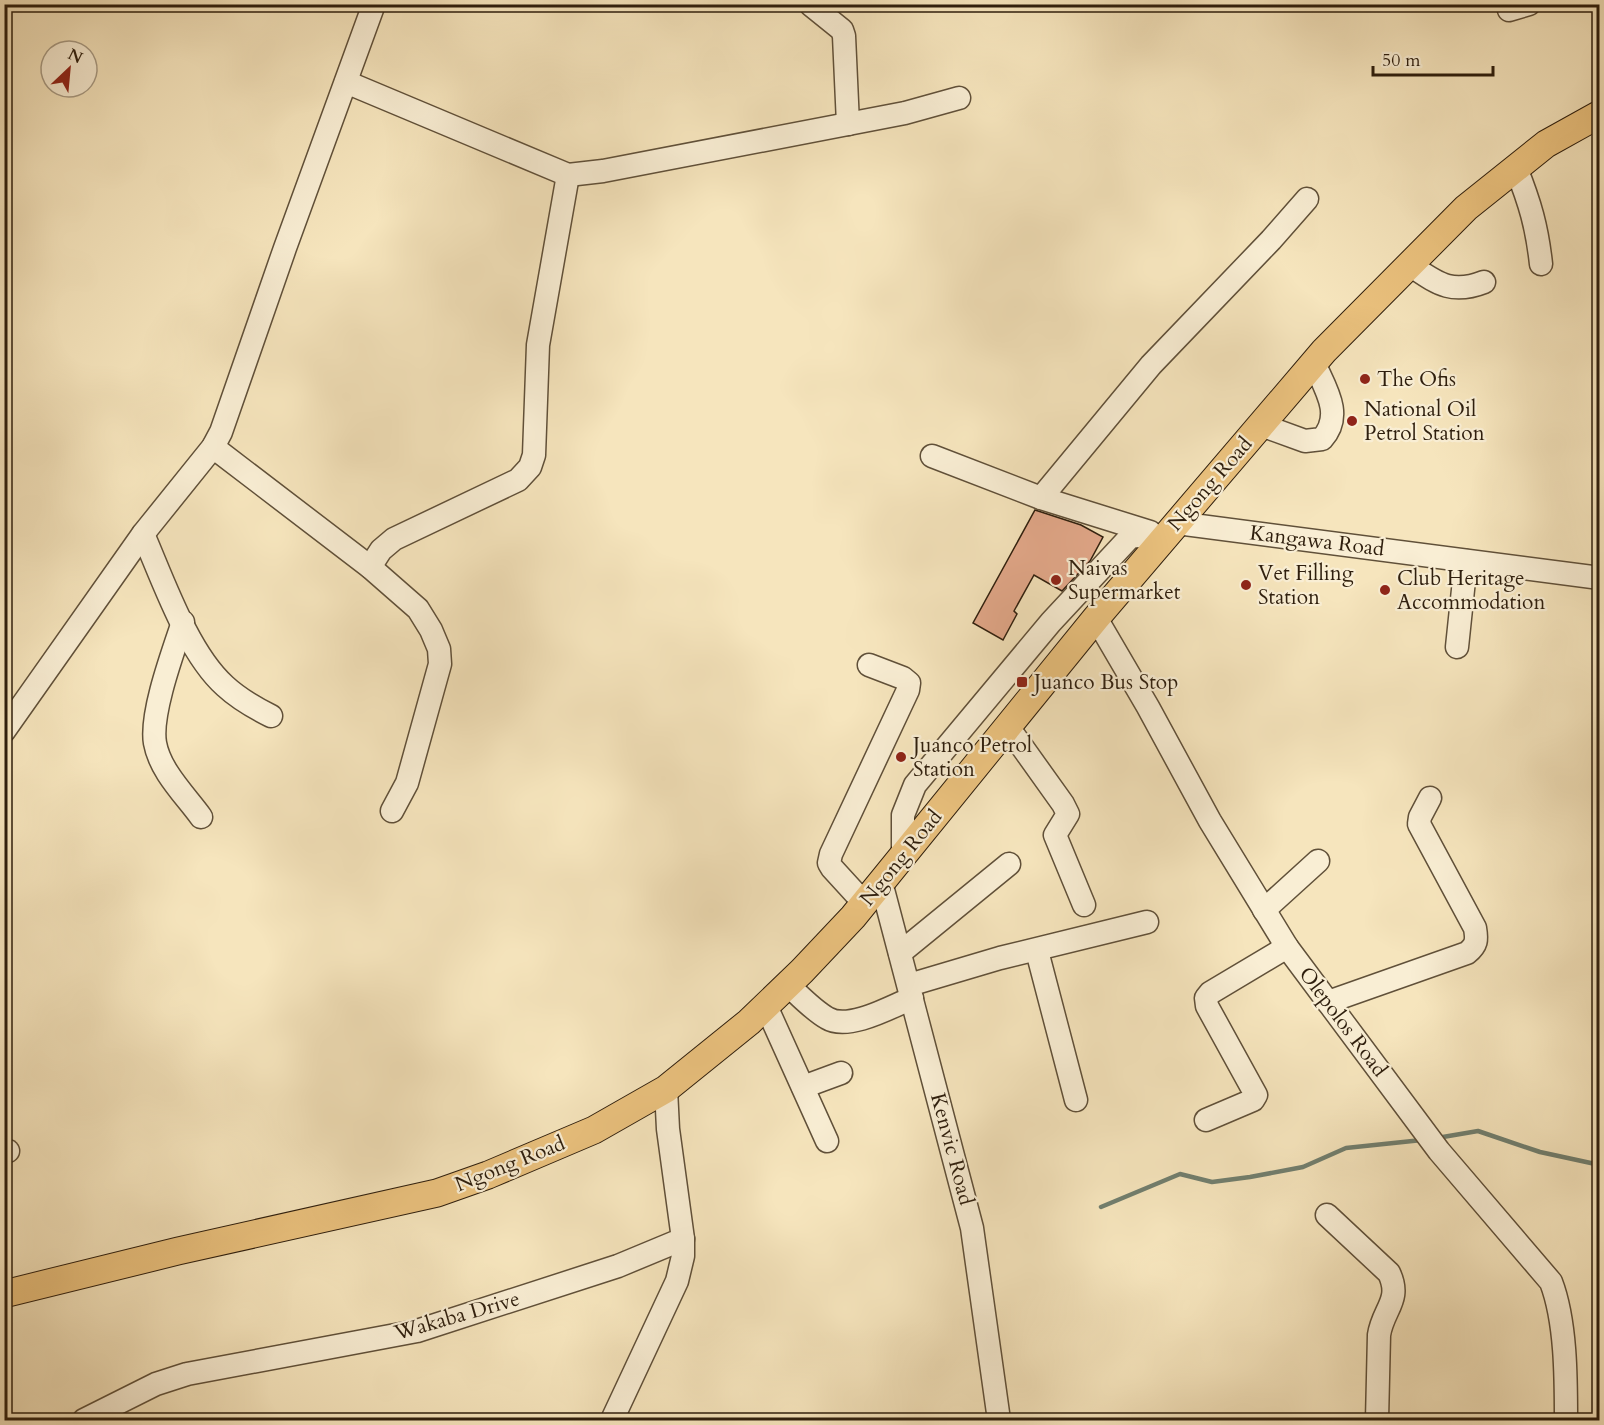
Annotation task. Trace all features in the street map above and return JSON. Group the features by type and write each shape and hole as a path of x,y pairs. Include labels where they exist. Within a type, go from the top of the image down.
{"main road":[{"name":"Ngong Road","path":"4,1294 178,1251 437,1193 488,1175 594,1130 666,1089 766,1006 864,903 1096,618 1314,363 1466,208 1546,144 1599,114"}],"street":[{"path":"4,731 143,534 213,447 230,408 285,248 374,4"},
{"path":"811,5 842,30 844,36 848,124"},
{"path":"346,82 568,175 603,171 905,113 959,98"},
{"path":"1516,168 1532,207 1541,264"},
{"path":"369,567 381,550 394,538 518,480 530,467 536,443 538,345 568,175"},
{"path":"1041,498 1151,365 1271,240 1307,199"},
{"path":"1410,265 1439,285 1470,288 1484,282"},
{"path":"1261,425 1305,441 1322,439 1330,430 1333,417 1330,400 1314,363"},
{"path":"213,447 369,567 418,609 431,630 439,649 440,664 406,783 392,811"},
{"path":"932,456 1041,498 1171,530"},
{"path":"903,856 903,815 915,785 1051,622 1131,536 1171,530"},
{"name":"Kangawa Road","path":"1171,530 1466,561 1599,578"},
{"path":"143,534 196,650 224,685 251,706 271,716"},
{"path":"1457,647 1466,561"},
{"name":"Olepolos Road","path":"1096,618 1149,707 1210,821 1287,947 1437,1148 1551,1282 1558,1299 1561,1322 1566,1420"},
{"path":"183,622 162,687 156,720 155,743 166,772 201,817"},
{"path":"864,903 829,863 831,854 908,690 909,683 903,678 869,665"},
{"path":"1008,727 1068,814 1055,835 1084,905"},
{"path":"1328,1002 1467,953 1474,948 1477,939 1474,928 1419,824 1420,817 1430,798"},
{"path":"1264,910 1318,861"},
{"path":"900,953 1009,864"},
{"name":"Kenvic Road","path":"881,882 972,1228 999,1420"},
{"path":"788,985 826,1018 840,1023 858,1020 910,992 1000,958 1147,922"},
{"path":"1206,1120 1253,1100 1256,1095 1207,1006 1206,998 1210,993 1287,947"},
{"path":"1036,951 1076,1100"},
{"path":"766,1006 827,1141"},
{"path":"803,1087 841,1073"},
{"path":"612,1420 677,1281 683,1256 683,1239 668,1129 666,1089"},
{"path":"1327,1215 1389,1274 1394,1285 1395,1294 1381,1321 1379,1335 1377,1420"},
{"name":"Wakaba Drive","path":"84,1420 156,1384 188,1374 417,1330 618,1266 683,1239"}],"building":[{"path":"1035,510 1081,525 1103,537 1090,561 1062,591 1034,575 1014,611 1017,614 1003,640 973,623"}],"waterway":[{"path":"1437,1138 1478,1131 1540,1152 1600,1165"},
{"path":"1101,1207 1180,1174 1212,1182 1250,1177 1303,1167 1346,1148 1422,1140"}],"place":[{"name":"The Ofis","path":"1365,379"},
{"name":"National Oil Petrol Station","path":"1352,421"},
{"name":"Naivas Supermarket","path":"1056,580"},
{"name":"Vet Filling Station","path":"1246,585"},
{"name":"Club Heritage Accommodation","path":"1385,590"},
{"name":"Juanco Bus Stop","path":"1022,682"},
{"name":"Juanco Petrol Station","path":"901,757"}]}
